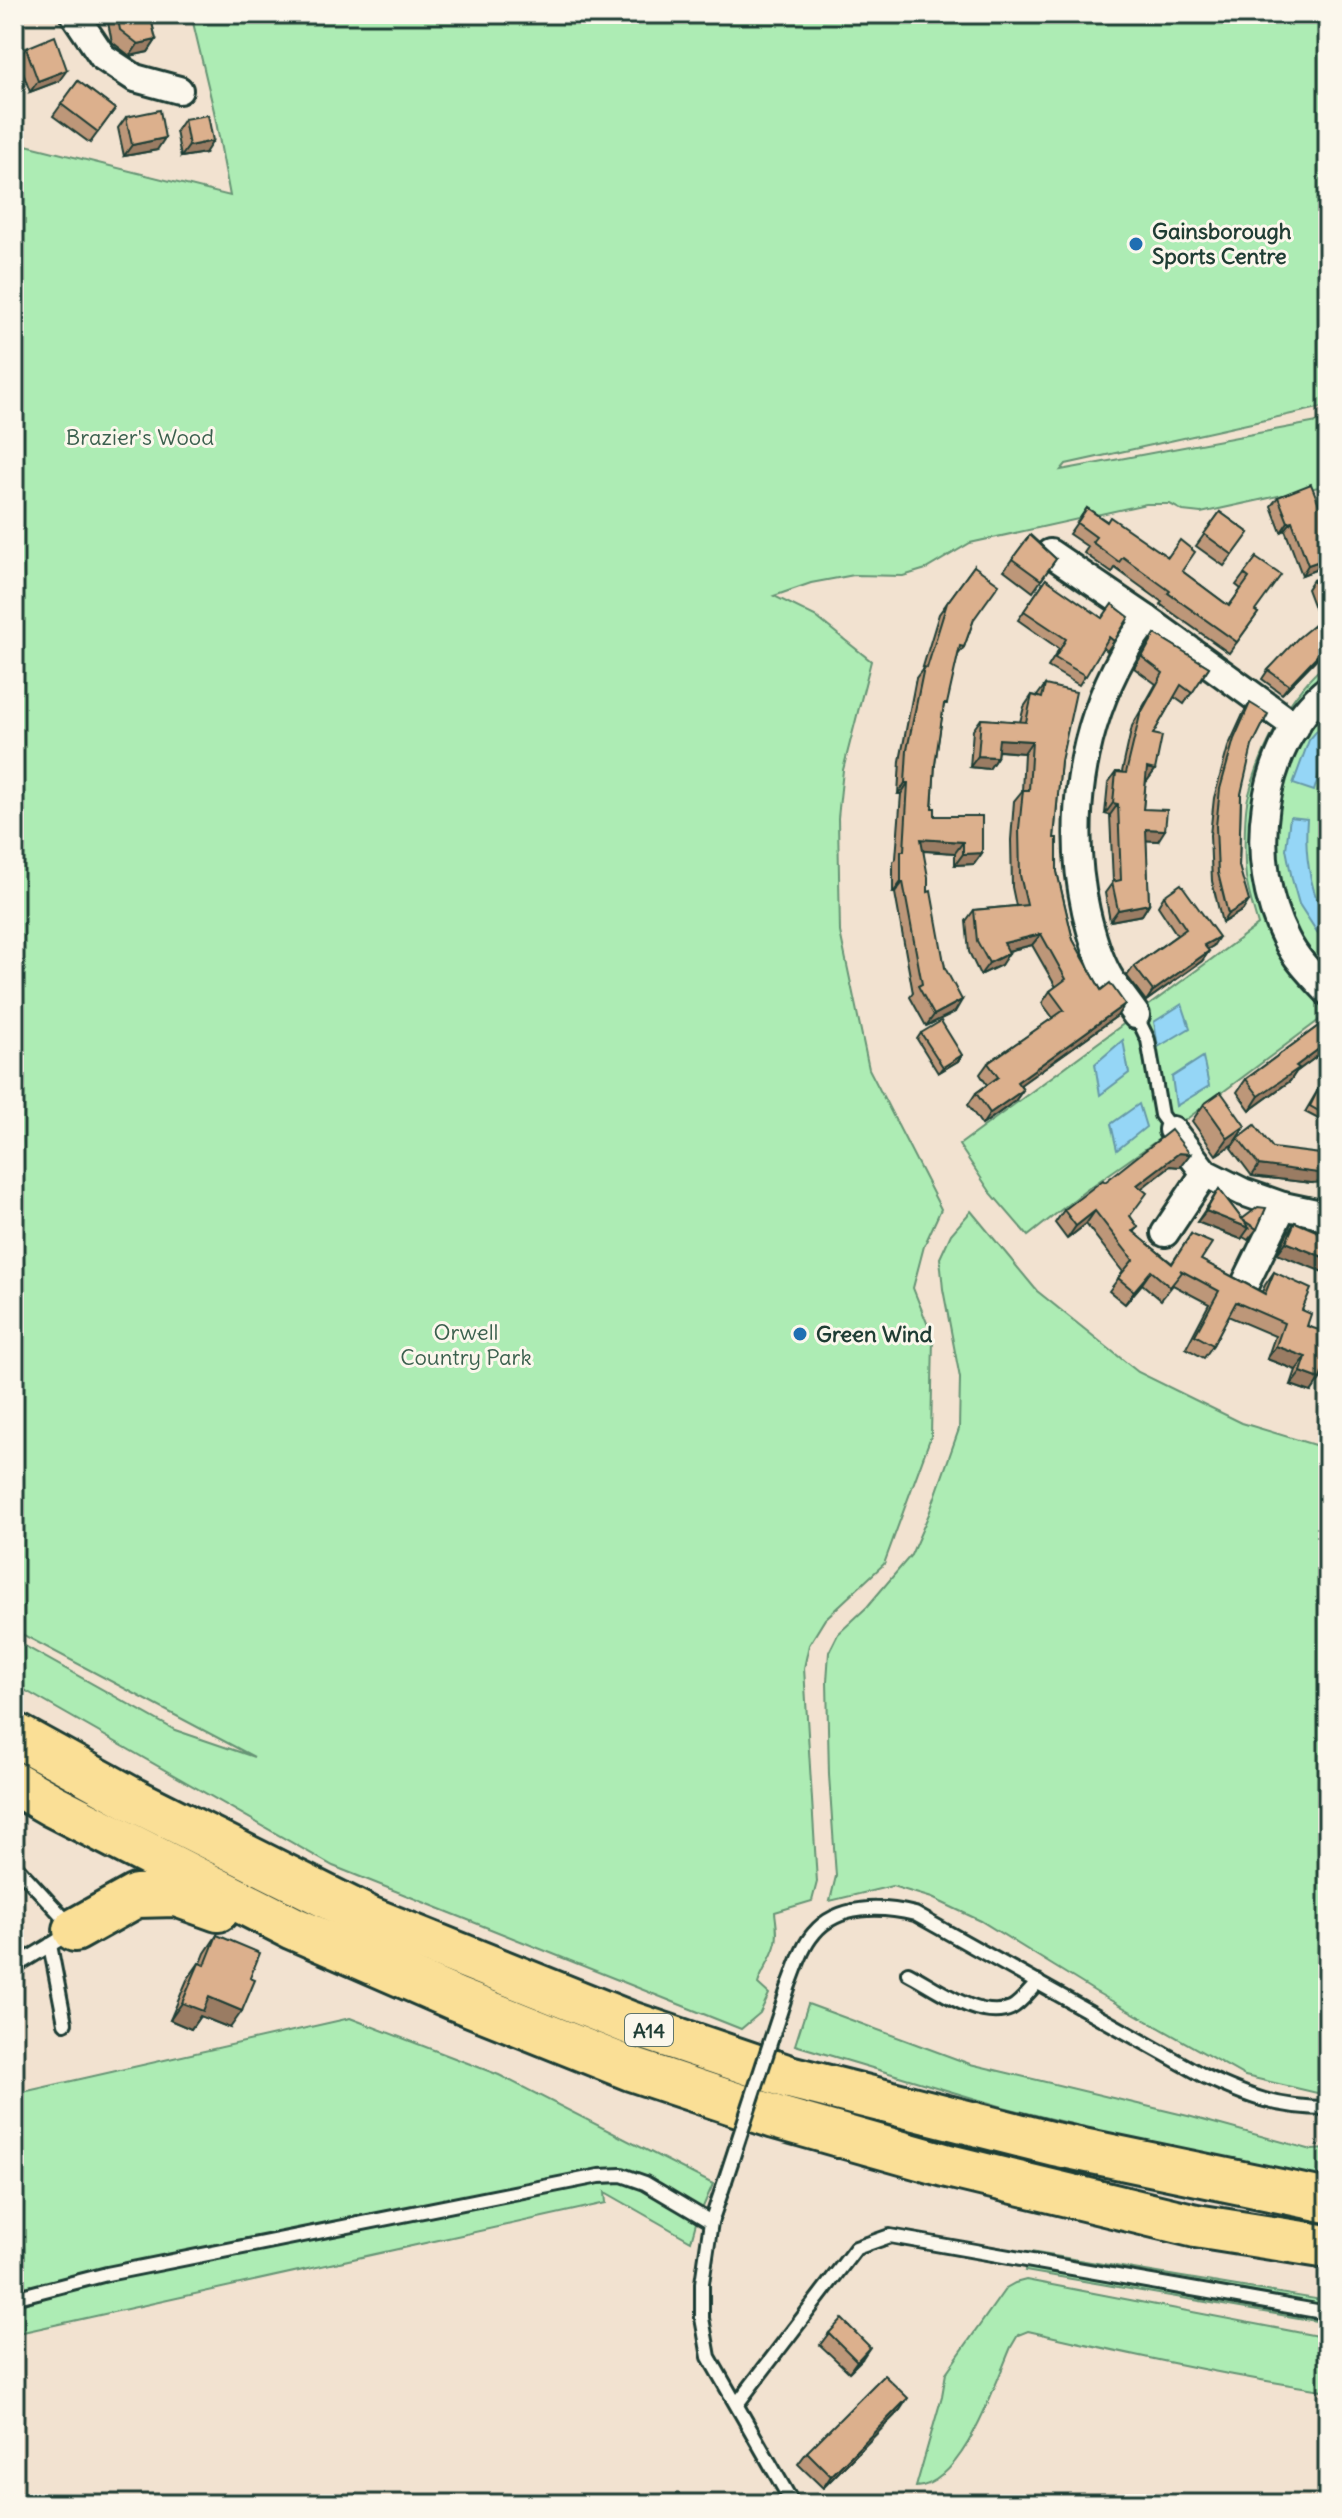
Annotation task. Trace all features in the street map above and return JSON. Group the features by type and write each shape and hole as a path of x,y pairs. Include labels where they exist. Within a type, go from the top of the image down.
{"highway":[{"name":"A14","path":"14,1734 132,1799 369,1918 630,2023 804,2081 1054,2144 1328,2201"},
{"name":"A14","path":"14,1783 293,1928 456,1999 631,2069 775,2117 948,2166 1196,2226 1328,2247"},
{"name":"A14","path":"63,1938 136,1896 176,1895 219,1911 293,1928"}],"street":[{"path":"74,14 103,57 135,78 179,90"},
{"path":"1050,553 1296,727"},
{"path":"1136,1015 1108,975 1093,938 1081,889 1077,824 1078,797 1099,708 1122,655 1147,619"},
{"path":"1328,689 1296,727 1277,763 1265,803 1263,851 1275,911 1285,938 1301,963 1328,992"},
{"path":"1172,1130 1205,1173 1243,1192 1316,1213 1328,1220"},
{"path":"1165,1233 1205,1173"},
{"path":"1245,1284 1283,1206"}],"lane":[{"path":"1136,1015 1148,1040 1161,1115 1172,1130"},
{"path":"14,1864 63,1938 65,2023"},
{"path":"793,2504 709,2357 702,2318 702,2283 711,2222 789,1985 802,1952 814,1932 826,1923 871,1907 893,1908 915,1914 1236,2091 1270,2103 1300,2108 1328,2108"},
{"path":"14,1967 63,1938"},
{"path":"908,1973 981,2011 1012,2007 1038,1982"},
{"path":"14,2298 107,2274 599,2176 622,2175 645,2183 711,2222"},
{"path":"737,2404 856,2248 890,2236 1328,2313"}],"green space":[{"name":"Orwell Country Park","path":"191,14 1328,14 1328,406 1066,464 1061,470 1328,420 1328,485 1201,513 1183,511 1170,504 1146,504 970,543 926,569 903,576 854,575 811,583 774,596 815,616 871,661 843,770 838,818 840,932 869,1069 941,1209 924,1246 913,1288 933,1338 931,1436 884,1564 825,1619 809,1645 804,1668 817,1882 812,1901 775,1912 776,1942 758,1984 769,1994 760,2013 741,2029 333,1866 14,1684 14,1640 175,1730 254,1757 14,1630 14,142 230,196"},
{"path":"1328,662 1328,1022 1322,1018 1028,1236 991,1193 959,1145 1258,925 1245,869 1248,798 1260,760 1278,724 1300,690"},
{"path":"971,1211 1037,1291 1138,1372 1242,1423 1328,1449 1328,2092 1317,2093 1245,2076 1096,1992 981,1921 932,1898 892,1886 830,1901 836,1876 829,1775 829,1652 838,1634 867,1607 911,1555 959,1429 960,1378 940,1258 951,1234"},
{"path":"808,2004 970,2064 1188,2116 1312,2150 1328,2149 1328,2187 1003,2107 795,2045"},
{"path":"350,2018 499,2075 713,2184 691,2241 605,2192 606,2203 14,2334 14,2094"},
{"path":"1030,2252 1328,2301 1328,2323 1025,2271"},
{"path":"1026,2280 1328,2338 1328,2391 1140,2356 1028,2331 1018,2335 1011,2347 986,2407 962,2451 933,2482 916,2487 946,2373 1006,2288"}],"water":[{"path":"1328,718 1328,745 1314,791 1293,784 1309,740"},
{"path":"1290,817 1307,819 1311,878 1328,927 1328,933 1321,938 1299,904 1292,879 1286,849"},
{"path":"1182,1004 1190,1028 1158,1047 1154,1022"},
{"path":"1123,1040 1129,1073 1100,1095 1095,1064"},
{"path":"1203,1057 1209,1086 1176,1106 1172,1077"},
{"path":"1139,1104 1146,1127 1117,1150 1111,1124"}],"building":[{"path":"117,14 150,14 156,40 138,44 120,30"},
{"path":"55,36 67,70 38,81 26,48"},
{"path":"78,81 115,109 98,132 61,104"},
{"path":"160,110 165,138 132,145 126,117"},
{"path":"208,115 213,141 189,146 184,119"},
{"path":"1311,484 1319,504 1328,500 1328,558 1308,565 1292,521 1288,522 1278,497"},
{"path":"1087,508 1107,522 1110,517 1168,557 1180,540 1195,552 1182,571 1229,606 1249,578 1244,574 1256,558 1281,575 1237,642 1123,557 1119,562 1092,542 1096,537 1077,523"},
{"path":"1220,512 1249,533 1233,555 1204,534"},
{"path":"1030,535 1056,559 1041,580 1012,559"},
{"path":"974,566 999,584 974,619 964,647 960,646 947,704 944,704 932,808 935,808 935,816 982,816 982,853 963,854 963,842 921,839 928,892 931,891 945,968 962,1000 934,1015 918,986 922,984 901,882 908,783 905,783 907,750 924,667 927,668 947,603"},
{"path":"1319,577 1328,590 1328,644 1289,685 1268,670 1298,638 1326,615 1313,580"},
{"path":"1046,579 1102,618 1112,604 1129,617 1114,641 1109,637 1086,676 1055,658 1066,639 1024,611"},
{"path":"1155,634 1209,667 1192,693 1181,685 1153,734 1162,736 1155,770 1147,768 1143,809 1167,810 1165,830 1146,829 1149,904 1118,910 1112,882 1121,880 1118,804 1113,803 1116,772 1126,773 1140,715 1163,673 1142,657"},
{"path":"1045,685 1076,692 1061,761 1054,838 1057,838 1057,872 1073,940 1101,990 1110,983 1125,1004 1017,1082 1023,1090 990,1113 976,1093 998,1077 988,1063 1064,1010 1050,991 1066,979 1041,934 1004,943 1009,953 989,963 977,941 974,910 1027,905 1020,875 1019,829 1023,790 1029,790 1032,741 999,739 997,757 978,756 981,719 1026,722 1032,695 1042,698"},
{"path":"1250,703 1268,714 1252,746 1241,794 1239,866 1249,901 1228,914 1218,873 1216,826 1220,789 1234,739"},
{"path":"1181,884 1219,937 1204,945 1209,951 1153,991 1134,966 1186,929 1164,896"},
{"path":"1328,1019 1328,1042 1296,1066 1299,1068 1259,1096 1246,1079"},
{"path":"941,1021 962,1055 943,1067 921,1033"},
{"path":"1319,1088 1328,1092 1328,1116 1310,1106"},
{"path":"1221,1092 1245,1126 1228,1138 1204,1104"},
{"path":"1255,1125 1273,1148 1328,1155 1328,1172 1259,1165 1238,1138"},
{"path":"1171,1130 1190,1154 1179,1153 1137,1185 1147,1193 1130,1216 1138,1227 1133,1231 1172,1264 1191,1234 1212,1243 1201,1260 1265,1294 1274,1272 1311,1289 1302,1310 1311,1314 1307,1326 1328,1333 1328,1355 1320,1379 1301,1372 1306,1357 1276,1346 1284,1323 1236,1302 1213,1345 1195,1335 1219,1291 1180,1270 1182,1272 1170,1287 1151,1271 1134,1291 1118,1278 1133,1260 1095,1211 1076,1226 1064,1210"},
{"path":"1219,1189 1242,1219 1258,1207 1266,1208 1257,1229 1243,1220 1249,1228 1206,1211"},
{"path":"1295,1222 1328,1236 1328,1259 1286,1242"},
{"path":"217,1935 260,1953 250,1978 255,1980 242,2011 209,1997 203,2011 182,2003 199,1963 205,1965"},
{"path":"842,2319 870,2347 857,2361 829,2333"},
{"path":"884,2375 908,2398 831,2476 807,2452"}],"place":[{"name":"Gainsborough Sports Centre","path":"1136,244"},
{"name":"Green Wind","path":"800,1334"}],"park label":[{"name":"Brazier's Wood","path":"140,437"}]}
